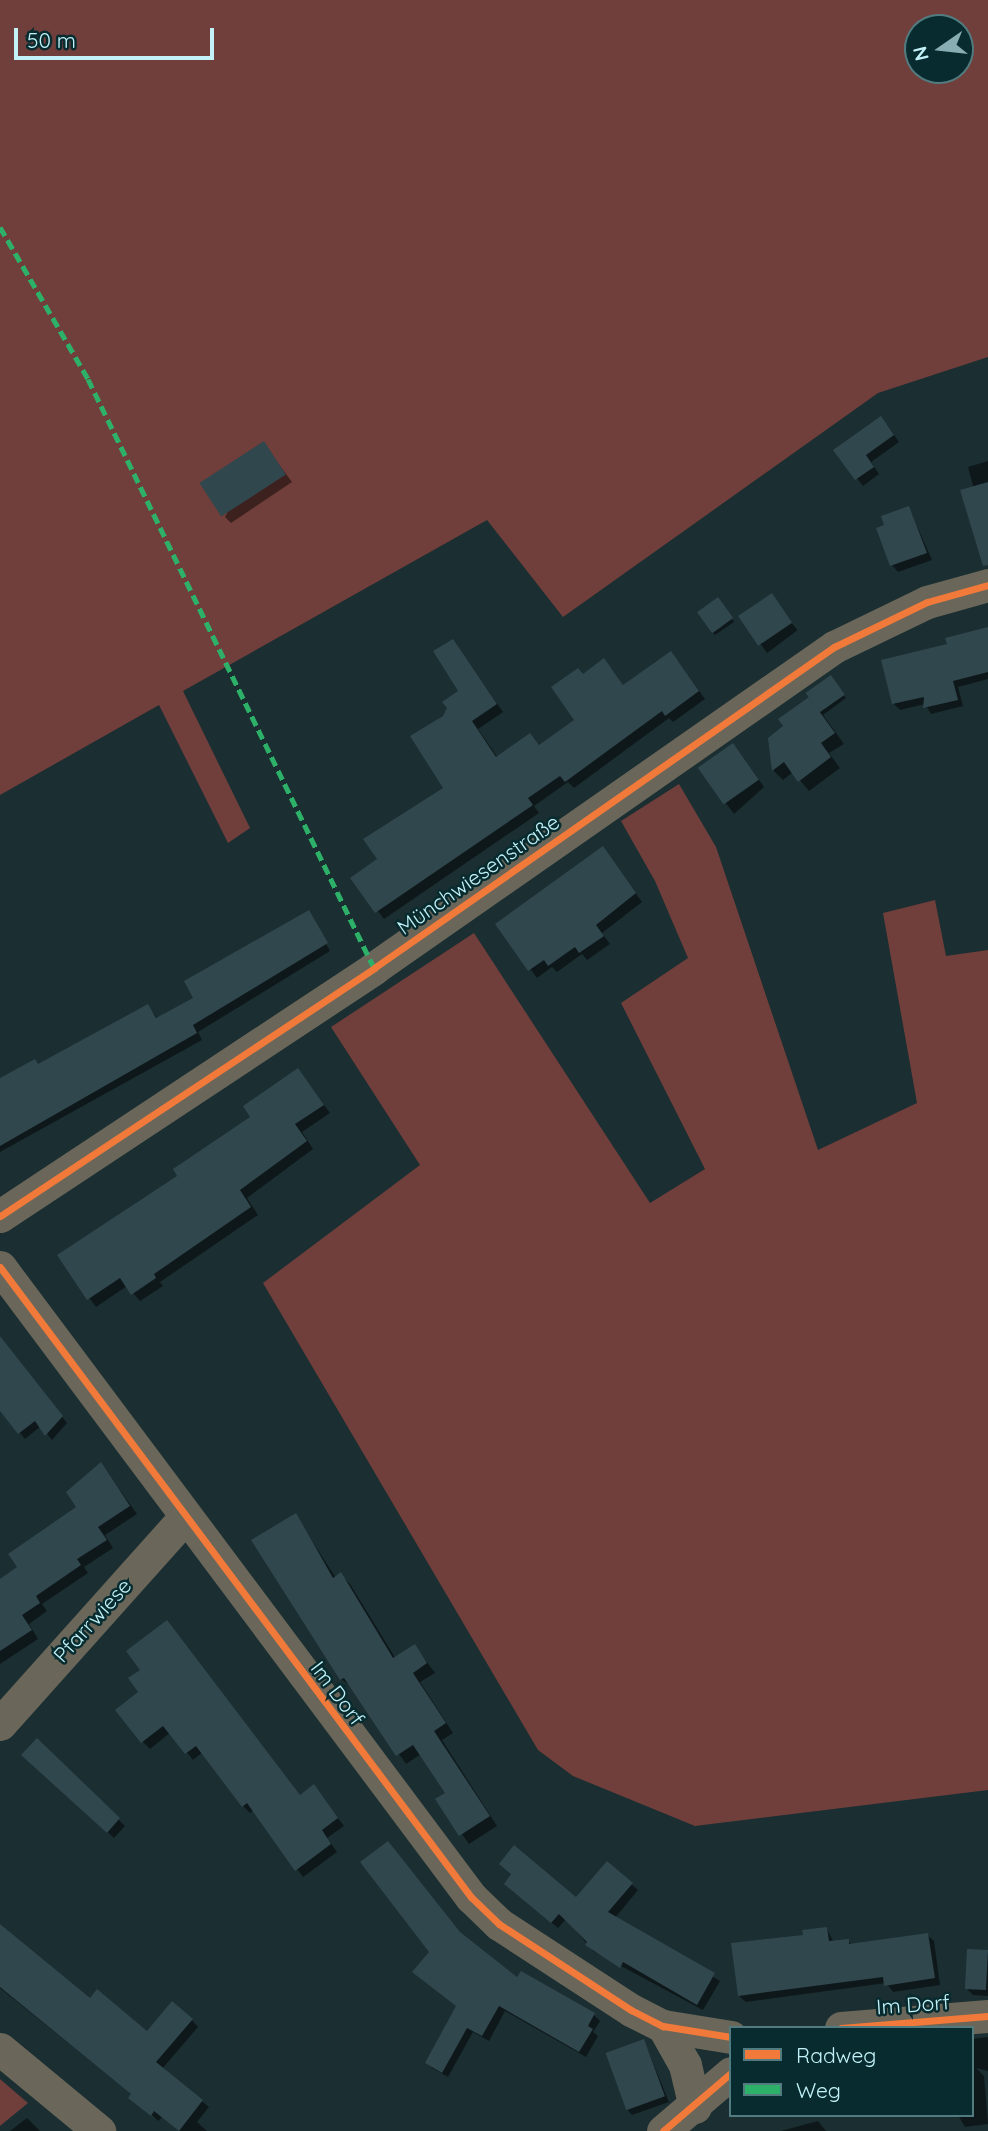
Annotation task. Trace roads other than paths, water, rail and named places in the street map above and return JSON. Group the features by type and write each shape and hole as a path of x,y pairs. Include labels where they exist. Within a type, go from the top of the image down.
{"street":[{"name":"Münchwiesenstraße","path":"0,1216 374,968 834,647 927,602 988,585"},
{"name":"Im Dorf","path":"0,1267 471,1897 538,1952 663,2026 729,2037"},
{"name":"Pfarrwiese","path":"0,1724 185,1517"},
{"name":"Im Dorf","path":"866,2026 988,2016"},
{"path":"663,2026 685,2065 695,2107"},
{"path":"0,2049 99,2131"},
{"path":"663,2131 695,2107 729,2075"}]}
